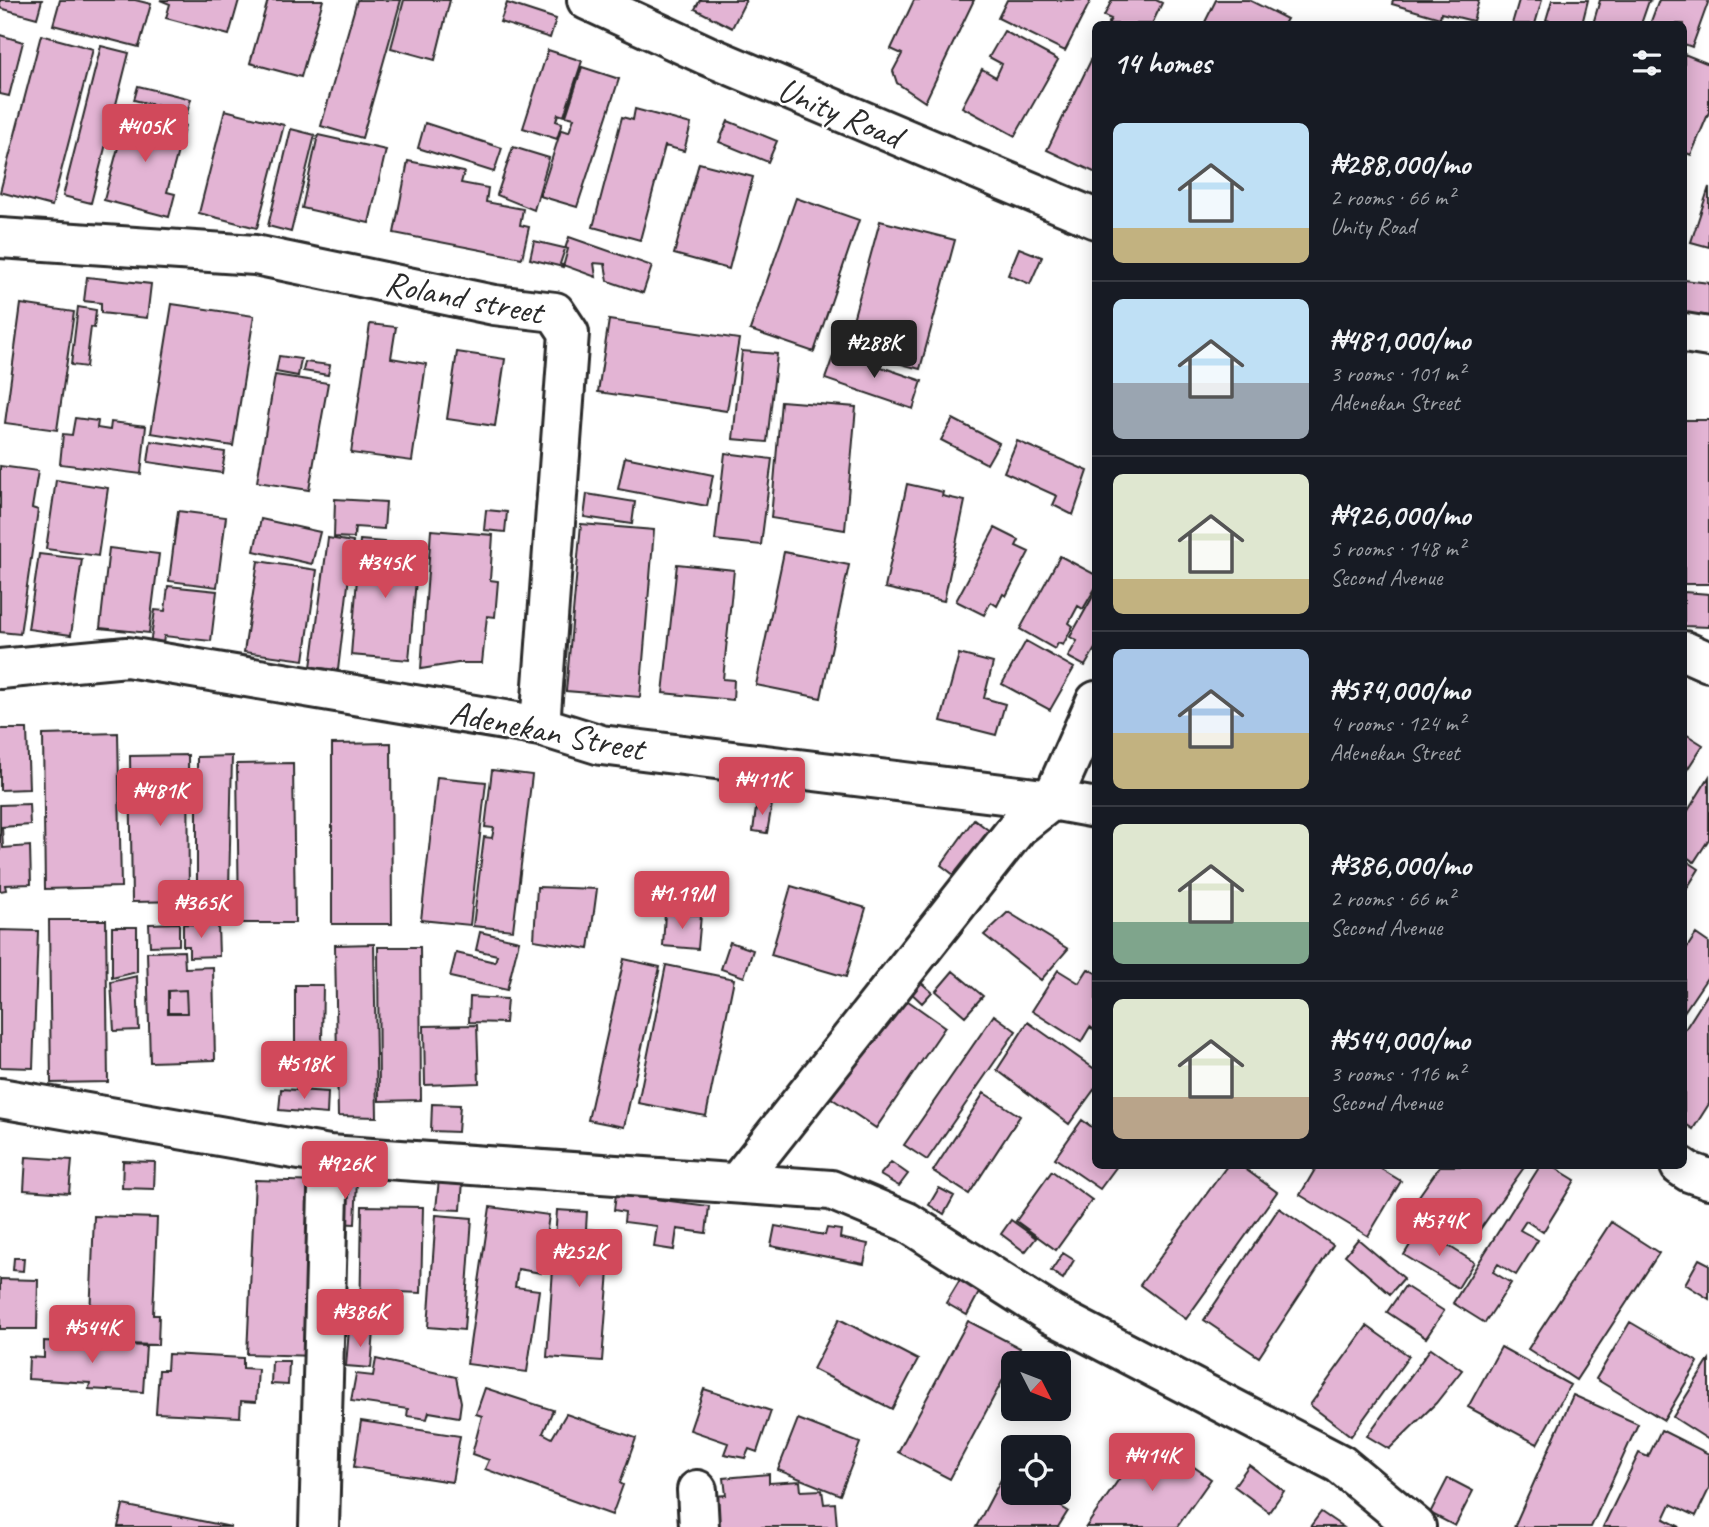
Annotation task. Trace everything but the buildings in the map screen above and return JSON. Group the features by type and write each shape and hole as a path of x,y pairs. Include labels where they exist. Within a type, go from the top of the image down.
{"street":[{"name":"Unity Road","path":"587,0 706,55 1092,217"},
{"name":"Roland street","path":"0,238 254,255 494,305 555,312 569,332 540,726"},
{"path":"1687,333 1709,337"},
{"path":"1687,652 1709,662"},
{"name":"Adenekan Street","path":"0,669 127,657 540,726 601,745 1052,800 1092,807"},
{"path":"737,1183 1018,827 1052,800 1092,710"},
{"path":"0,1098 329,1155 831,1190 907,1222 1051,1314 1340,1464 1416,1527"},
{"path":"319,1527 329,1155"},
{"path":"1684,1169 1709,1179"}]}
